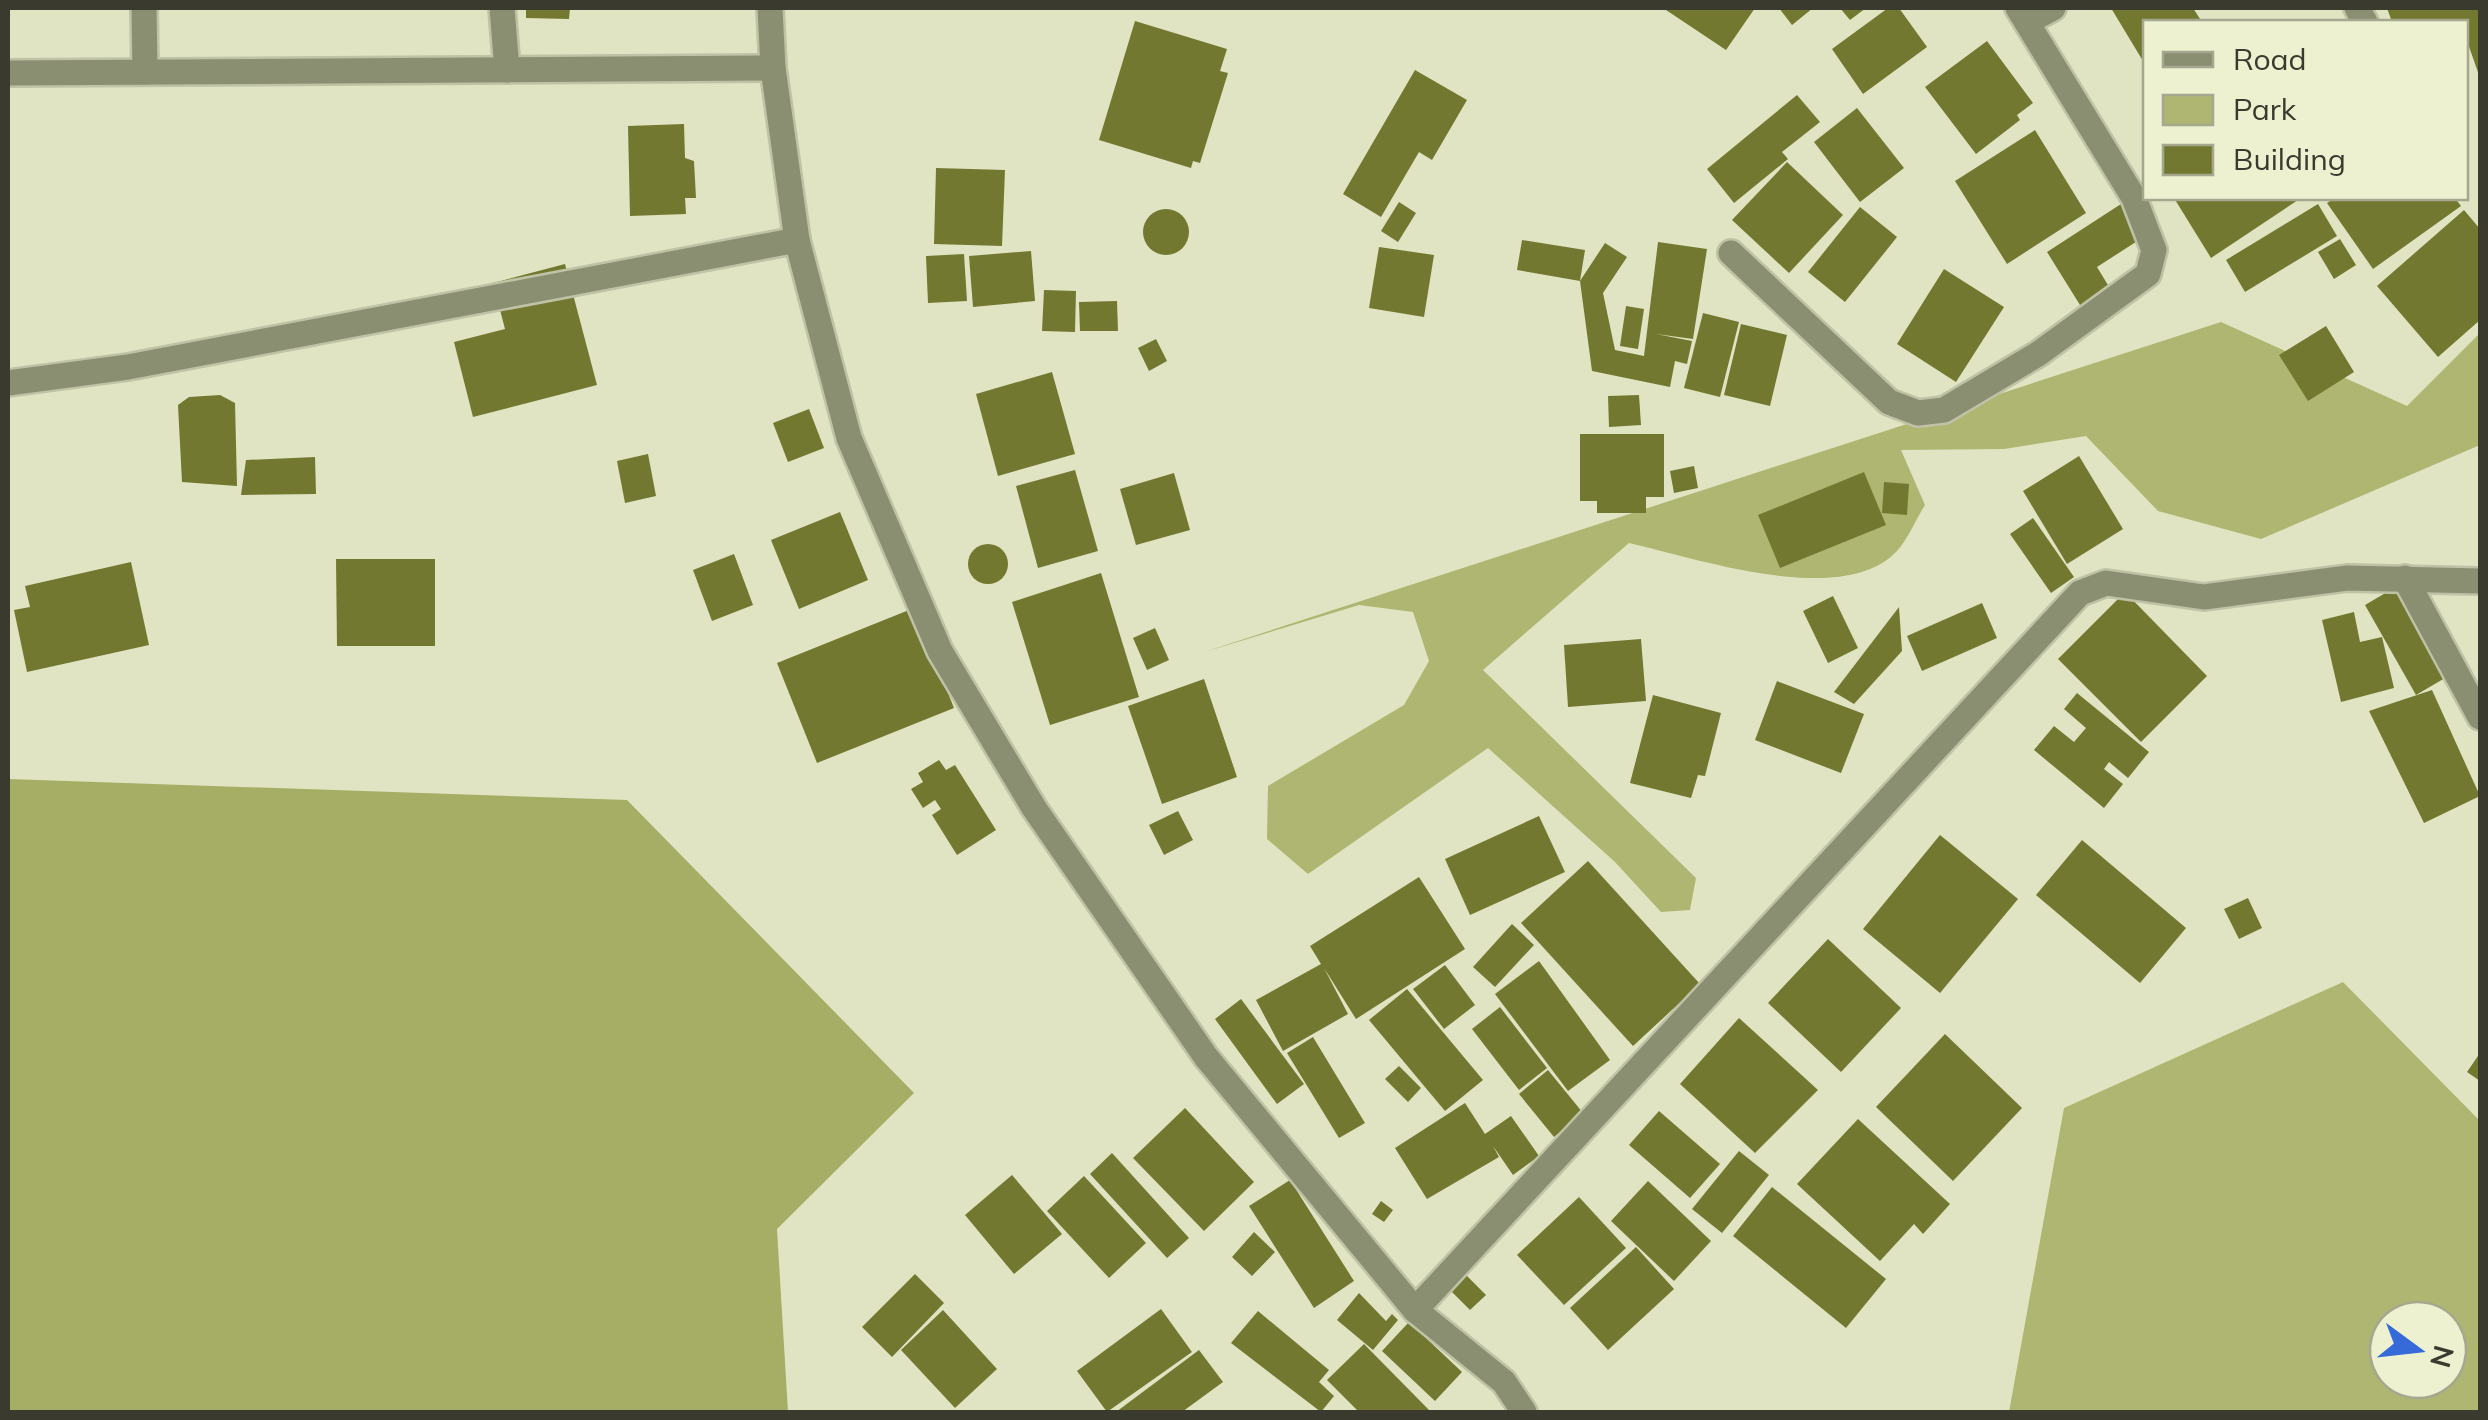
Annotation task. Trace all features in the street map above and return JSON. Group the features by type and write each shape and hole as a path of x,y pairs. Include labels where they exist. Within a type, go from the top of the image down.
{"street":[{"path":"144,8 145,72"},
{"path":"502,8 507,70"},
{"path":"770,8 773,68 797,240 849,438 940,651 1034,808 1206,1058 1415,1310 1504,1382 1524,1412"},
{"path":"1731,253 1889,402 1918,413 1944,410 2038,354 2148,274 2154,250 2134,198 2022,15 2053,8"},
{"path":"8,73 773,68"},
{"path":"8,383 128,368 797,240"},
{"path":"1415,1310 2080,593 2093,586 2118,583 2204,597 2308,582 2405,578 2480,582"},
{"path":"2405,578 2480,716"}],"green space":[{"path":"2221,322 2407,406 2480,333 2480,445 2261,539 2158,511 2086,436 2004,449 1901,450 1925,505 1897,551 1873,568 1842,576 1768,574 1629,543 1483,670 1696,878 1690,910 1661,912 1615,862 1488,748 1308,874 1267,839 1268,786 1404,705 1429,661 1413,612 1359,605 1201,653"},
{"path":"8,779 627,800 914,1093 777,1229 788,1412 8,1412"},
{"path":"2343,982 2480,1121 2480,1412 2009,1412 2064,1108"}],"building":[{"path":"526,8 570,8 569,19 526,18"},
{"path":"1663,8 1755,8 1726,50"},
{"path":"1779,8 1813,8 1792,25"},
{"path":"1840,8 1866,8 1850,20"},
{"path":"1888,8 1899,8 1927,47 1863,94 1832,49"},
{"path":"2111,8 2193,8 2201,20 2143,20 2143,61"},
{"path":"2387,8 2480,8 2480,78 2468,44 2468,20 2391,20"},
{"path":"1135,21 1227,49 1220,71 1228,73 1200,163 1193,161 1191,168 1099,140"},
{"path":"1987,41 2033,103 2017,115 2020,120 1976,154 1925,87"},
{"path":"1415,70 1467,100 1432,160 1419,152 1381,217 1343,194"},
{"path":"1797,95 1820,122 1782,152 1788,159 1734,203 1707,169"},
{"path":"1857,108 1904,168 1860,202 1814,142"},
{"path":"684,124 685,158 694,161 696,198 685,198 686,214 630,216 628,126"},
{"path":"2035,130 2086,213 2007,264 1955,181"},
{"path":"1787,162 1843,215 1789,273 1732,220"},
{"path":"936,168 1005,170 1002,246 934,244"},
{"path":"2175,200 2298,200 2211,258"},
{"path":"2456,200 2461,206 2373,269 2327,203"},
{"path":"1399,202 1416,213 1398,242 1381,231"},
{"path":"2121,204 2142,238 2097,267 2114,295 2085,313 2047,252"},
{"path":"2318,204 2337,236 2245,292 2226,260"},
{"path":"1860,207 1897,237 1845,302 1808,272"},
{"path":"1166,209 1182,216 1189,232 1182,248 1166,255 1150,248 1143,232 1150,216"},
{"path":"2464,210 2480,229 2480,320 2438,357 2377,286"},
{"path":"2340,239 2356,265 2334,279 2318,252"},
{"path":"1522,240 1585,250 1580,281 1517,270"},
{"path":"1658,242 1707,249 1693,339 1656,334 1692,341 1687,364 1675,361 1670,387 1592,371 1580,281 1605,243 1627,257 1603,293 1615,350 1644,356"},
{"path":"1379,247 1434,255 1424,317 1369,308"},
{"path":"1031,251 1035,301 973,307 969,256"},
{"path":"964,254 967,301 928,303 926,256"},
{"path":"565,264 597,385 473,417 454,342 505,329 493,283"},
{"path":"1944,269 2004,307 1956,382 1897,344"},
{"path":"1044,290 1076,291 1075,332 1042,331"},
{"path":"1117,301 1118,331 1080,331 1079,302"},
{"path":"1626,306 1644,309 1638,349 1620,346"},
{"path":"1703,313 1739,322 1720,397 1684,388"},
{"path":"1741,324 1787,335 1770,406 1724,395"},
{"path":"2326,326 2354,372 2308,401 2279,355"},
{"path":"1156,339 1167,361 1149,371 1138,348"},
{"path":"1052,372 1075,454 998,476 976,394"},
{"path":"220,395 235,403 237,486 182,482 178,405 189,397"},
{"path":"1639,395 1641,425 1609,427 1608,396"},
{"path":"809,409 824,448 788,462 773,423"},
{"path":"1580,434 1664,434 1664,497 1646,497 1646,513 1597,513 1597,501 1580,501"},
{"path":"648,454 656,496 625,503 617,461"},
{"path":"2079,456 2123,529 2067,564 2023,491"},
{"path":"315,457 316,494 241,495 246,460"},
{"path":"1694,466 1698,488 1674,493 1670,471"},
{"path":"1075,470 1098,551 1038,568 1016,486"},
{"path":"1864,472 1886,525 1780,568 1758,515"},
{"path":"1174,473 1190,530 1136,545 1120,489"},
{"path":"1884,482 1909,484 1907,515 1882,513"},
{"path":"840,512 868,580 799,609 771,540"},
{"path":"2033,518 2074,577 2051,593 2010,534"},
{"path":"988,544 1002,550 1008,564 1002,578 988,584 974,578 968,564 974,550"},
{"path":"734,554 753,605 712,621 693,570"},
{"path":"336,559 435,559 435,646 337,646"},
{"path":"131,562 149,645 27,672 14,610 30,607 25,586"},
{"path":"1101,573 1139,697 1050,725 1012,602"},
{"path":"2394,588 2445,678 2416,695 2365,605"},
{"path":"2125,592 2207,676 2141,742 2058,659"},
{"path":"1833,596 1858,648 1828,663 1803,611"},
{"path":"1982,603 1997,638 1922,671 1907,636"},
{"path":"1899,607 1902,651 1854,704 1834,692"},
{"path":"914,608 954,708 817,763 777,663"},
{"path":"2354,612 2360,642 2382,637 2394,688 2341,702 2322,620"},
{"path":"1155,628 1169,660 1147,670 1133,638"},
{"path":"1641,639 1646,701 1568,707 1564,645"},
{"path":"1204,679 1237,777 1162,804 1128,706"},
{"path":"1777,681 1864,714 1841,773 1755,740"},
{"path":"2432,690 2480,796 2424,823 2369,711"},
{"path":"2077,693 2149,752 2128,778 2109,762 2104,769 2123,784 2104,808 2034,750 2054,726 2074,742 2086,728 2064,709"},
{"path":"1653,695 1721,713 1705,776 1698,775 1691,798 1630,783"},
{"path":"939,760 946,770 955,765 996,830 957,855 932,815 941,809 935,800 923,808 911,789 923,782 918,773"},
{"path":"1178,811 1193,840 1164,855 1149,825"},
{"path":"1539,816 1565,872 1470,915 1445,859"},
{"path":"1940,835 2018,899 1940,993 1863,929"},
{"path":"2082,840 2186,928 2140,983 2036,895"},
{"path":"1588,861 1700,984 1633,1046 1521,923"},
{"path":"1419,877 1465,949 1356,1019 1324,968 1348,1014 1283,1051 1256,1000 1321,964 1310,946"},
{"path":"2248,898 2262,928 2239,939 2224,909"},
{"path":"1512,924 1534,945 1495,987 1473,967"},
{"path":"1828,939 1901,1008 1841,1072 1768,1003"},
{"path":"1539,961 1610,1060 1568,1091 1495,994"},
{"path":"1445,965 1475,1005 1444,1029 1413,989"},
{"path":"1407,989 1483,1080 1445,1111 1369,1020"},
{"path":"1241,999 1304,1084 1277,1104 1215,1019"},
{"path":"1500,1007 1547,1068 1519,1090 1472,1029"},
{"path":"1739,1018 1818,1090 1755,1153 1680,1084"},
{"path":"1945,1034 2022,1108 1953,1181 1876,1107"},
{"path":"1313,1037 1365,1123 1339,1138 1287,1053"},
{"path":"2480,1053 2480,1081 2467,1072"},
{"path":"1399,1066 1421,1088 1408,1102 1385,1079"},
{"path":"1548,1070 1583,1113 1554,1137 1519,1094"},
{"path":"1465,1103 1485,1134 1511,1116 1539,1156 1513,1175 1493,1146 1499,1157 1427,1199 1395,1148"},
{"path":"1185,1108 1254,1182 1204,1231 1133,1158"},
{"path":"1659,1111 1720,1164 1690,1198 1629,1145"},
{"path":"1858,1119 1950,1204 1923,1234 1914,1224 1880,1261 1797,1184"},
{"path":"1739,1151 1769,1175 1722,1233 1692,1209"},
{"path":"1112,1153 1189,1238 1167,1258 1090,1174"},
{"path":"1012,1175 1062,1234 1014,1274 965,1215"},
{"path":"1084,1176 1146,1243 1109,1278 1047,1211"},
{"path":"1290,1180 1354,1281 1314,1308 1249,1206"},
{"path":"1648,1181 1711,1241 1674,1281 1611,1221"},
{"path":"1772,1187 1886,1279 1846,1328 1733,1236"},
{"path":"1579,1197 1626,1248 1564,1305 1517,1255"},
{"path":"1381,1201 1393,1210 1384,1222 1372,1214"},
{"path":"1254,1232 1275,1252 1252,1276 1232,1257"},
{"path":"1636,1247 1674,1289 1608,1350 1570,1308"},
{"path":"1462,1271 1486,1295 1470,1310 1447,1287"},
{"path":"915,1274 944,1303 892,1357 862,1327"},
{"path":"1359,1293 1386,1321 1392,1314 1398,1320 1373,1350 1337,1320"},
{"path":"1161,1309 1192,1352 1107,1412 1077,1371"},
{"path":"943,1310 997,1369 955,1408 901,1350"},
{"path":"1258,1311 1329,1370 1319,1382 1334,1396 1321,1412 1231,1343"},
{"path":"1409,1322 1462,1372 1435,1401 1382,1351"},
{"path":"1364,1344 1427,1412 1359,1412 1327,1380"},
{"path":"1199,1350 1223,1382 1182,1412 1116,1412"}]}
